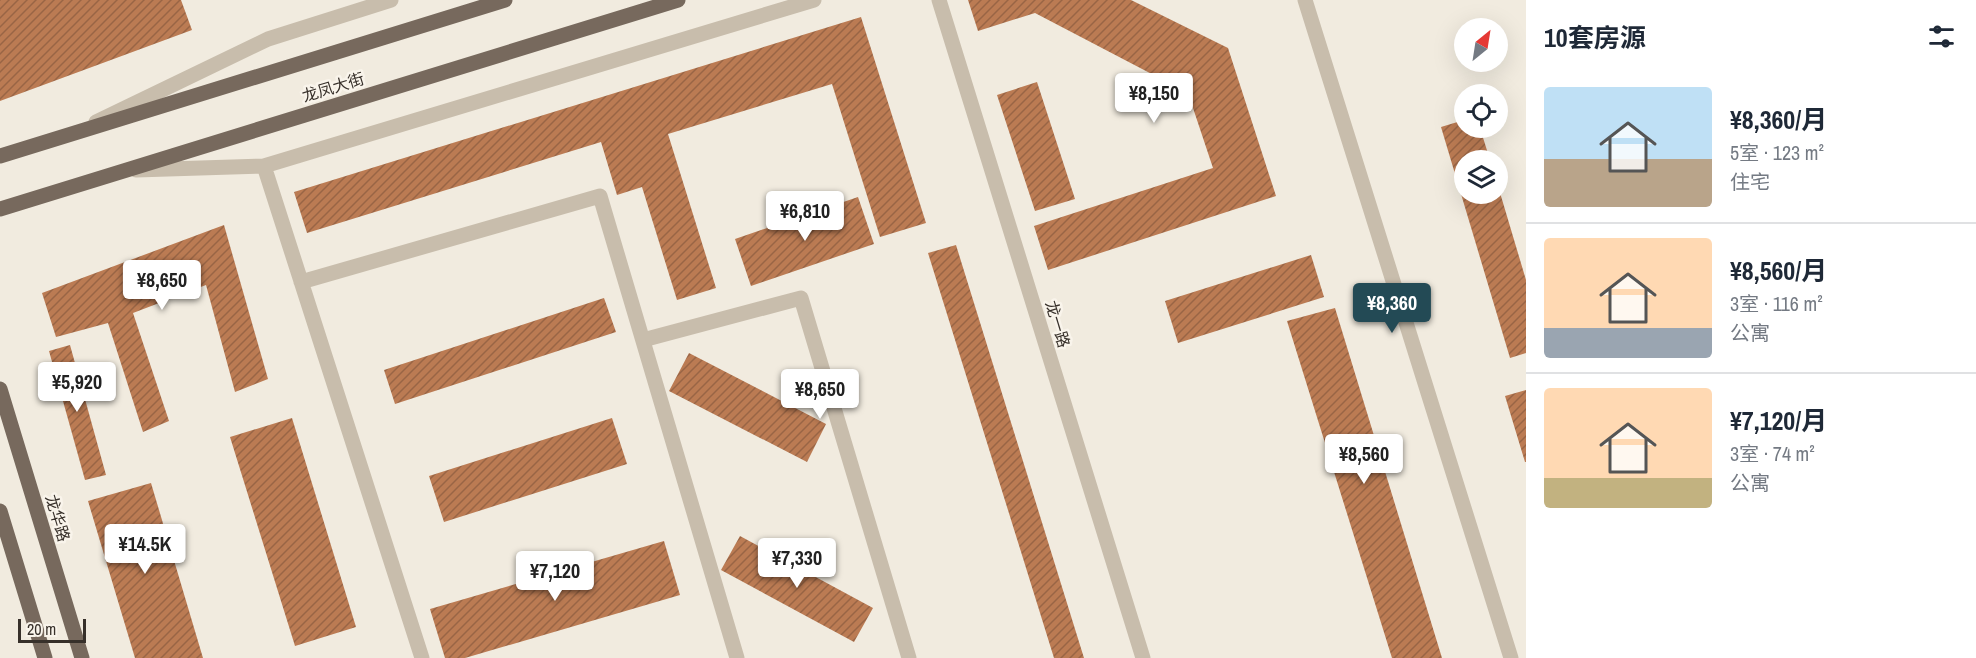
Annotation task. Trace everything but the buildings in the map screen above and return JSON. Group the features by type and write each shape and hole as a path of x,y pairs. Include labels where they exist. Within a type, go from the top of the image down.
{"main road":[{"name":"龙凤大街","path":"0,156 505,0"},
{"name":"龙凤大街","path":"0,209 678,0"},
{"name":"龙华路","path":"0,389 82,658"},
{"path":"0,512 45,658"}],"street":[{"path":"66,136 268,39 391,0"},
{"path":"125,170 264,166 814,0"},
{"name":"龙一路","path":"939,0 1143,658"},
{"path":"1305,0 1511,658"},
{"path":"264,166 422,658"},
{"path":"301,282 600,196 737,658"},
{"path":"643,340 801,298 909,658"}]}
